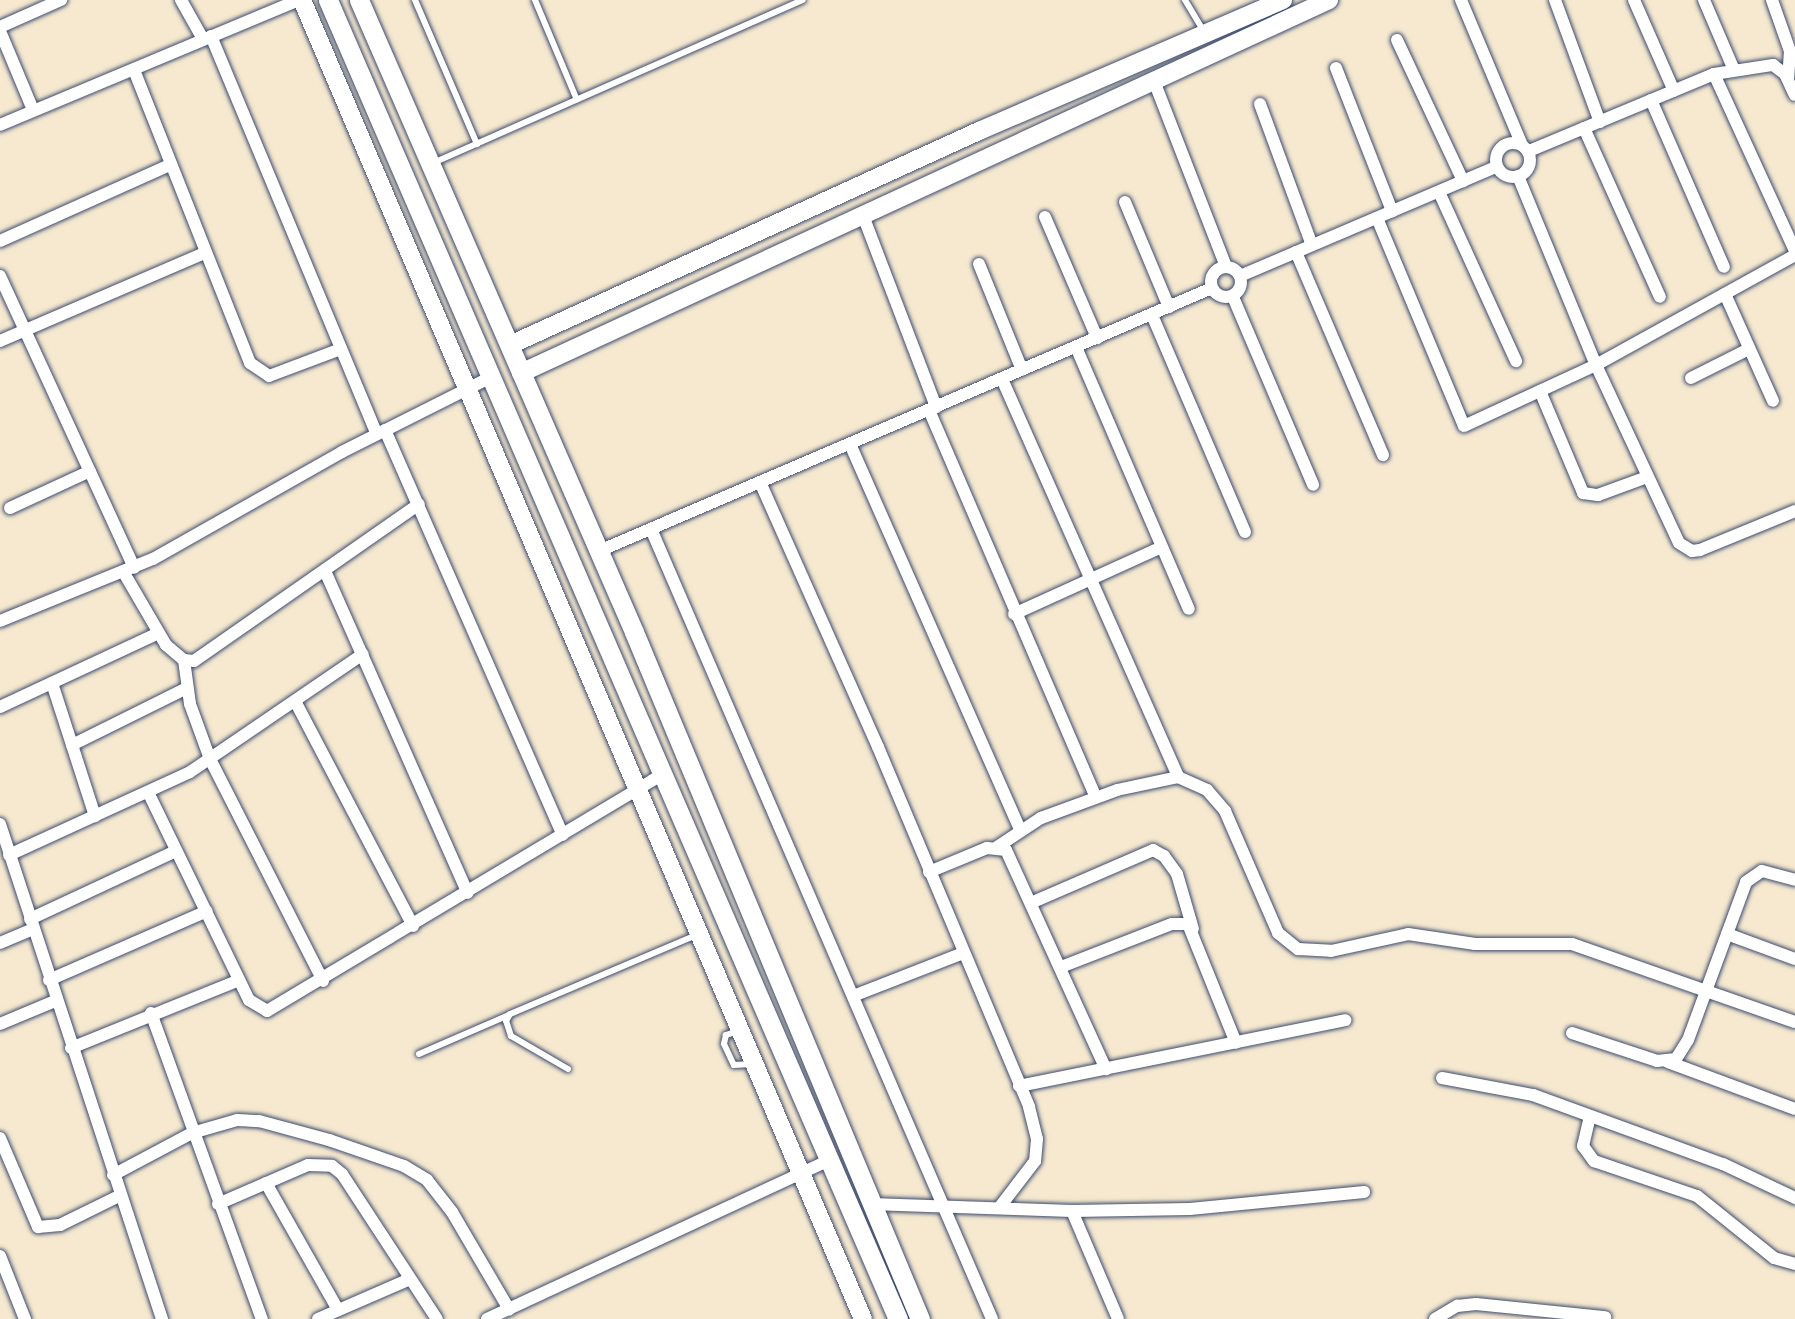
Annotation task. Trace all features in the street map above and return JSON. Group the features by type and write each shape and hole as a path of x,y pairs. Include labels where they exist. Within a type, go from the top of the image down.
{"main road":[{"path":"328,0 898,1319"},
{"path":"359,0 598,551 920,1319"},
{"path":"491,372 515,359"}],"street":[{"path":"33,110 0,29 61,0"},
{"path":"181,0 207,38 341,349 419,504 564,835"},
{"path":"0,125 300,0 464,390 863,1319"},
{"path":"515,359 1205,33 1283,0"},
{"path":"515,359 862,213 1154,81 1304,5 1329,0"},
{"path":"1461,0 1530,163 1518,176"},
{"path":"1555,0 1600,122"},
{"path":"1634,0 1674,90"},
{"path":"1704,0 1734,70"},
{"path":"1772,0 1795,95"},
{"path":"1397,40 1463,181"},
{"path":"1240,276 1496,167 1503,146 1513,142 1525,148 1600,122 1714,74 1773,65 1791,70"},
{"path":"1336,68 1392,211"},
{"path":"134,69 241,345 259,373 282,373 341,349"},
{"path":"1377,218 1464,426 1596,365 1795,253 1714,74"},
{"path":"1154,81 1226,267 1240,276"},
{"path":"1651,100 1724,267"},
{"path":"1260,104 1312,245"},
{"path":"1584,128 1660,297"},
{"path":"0,241 170,165"},
{"path":"1496,167 1505,175 1518,176"},
{"path":"1518,176 1596,365 1679,543 1692,551 1795,511"},
{"path":"1439,192 1516,361"},
{"path":"1125,202 1169,307"},
{"path":"862,213 933,408 1014,614 1096,797"},
{"path":"1045,217 1097,338"},
{"path":"1296,252 1383,455"},
{"path":"0,341 204,253"},
{"path":"979,264 1022,370"},
{"path":"1226,267 1213,273 1212,288 1220,296 1233,297"},
{"path":"0,276 90,471 129,570 159,633 184,660 187,688 210,759 323,981"},
{"path":"1233,297 1241,288 1240,276"},
{"path":"598,551 1212,288"},
{"path":"1725,294 1773,401"},
{"path":"1233,297 1313,485"},
{"path":"1152,315 1245,532"},
{"path":"1076,347 1189,609"},
{"path":"1691,378 1749,349"},
{"path":"0,621 129,570 381,432 464,390 491,372"},
{"path":"1002,379 1088,580 1178,777"},
{"path":"1540,391 1583,493 1598,495 1647,477"},
{"path":"850,444 1020,829"},
{"path":"10,508 90,471"},
{"path":"760,482 1019,1086 1037,1139 1035,1161 999,1208"},
{"path":"184,660 205,655 419,504"},
{"path":"651,529 992,1319"},
{"path":"1014,614 1163,547"},
{"path":"325,571 468,893"},
{"path":"0,707 159,633"},
{"path":"9,855 148,792 210,759 363,654"},
{"path":"52,683 95,816"},
{"path":"72,746 187,688"},
{"path":"295,701 413,926"},
{"path":"148,792 249,1000 267,1011 323,981 664,774"},
{"path":"929,873 996,847 1020,829 1096,797 1178,777 1207,790 1225,811 1278,933 1298,949 1331,951 1408,934 1475,944 1554,942 1707,989 1795,1022"},
{"path":"0,824 55,1001 162,1319"},
{"path":"996,847 1013,858 1106,1069"},
{"path":"1033,902 1153,850 1164,856 1177,874 1193,930 1236,1042"},
{"path":"0,943 176,851"},
{"path":"1668,1062 1683,1052 1742,890 1754,874 1774,873 1795,880"},
{"path":"49,980 207,911"},
{"path":"1061,967 1172,924 1188,924 1193,930"},
{"path":"1727,934 1795,958"},
{"path":"853,996 961,954"},
{"path":"71,1048 151,1013 239,980"},
{"path":"0,1024 55,1001"},
{"path":"151,1013 261,1319"},
{"path":"1019,1086 1345,1020"},
{"path":"1572,1033 1668,1062 1795,1109"},
{"path":"1442,1078 1533,1095 1723,1164 1795,1198"},
{"path":"1590,1116 1583,1146 1594,1161 1697,1196 1774,1258 1795,1264"},
{"path":"113,1175 192,1133 216,1124 259,1121 410,1169 427,1180 452,1212 509,1309"},
{"path":"0,1138 38,1227 60,1225 119,1196"},
{"path":"487,1319 830,1160"},
{"path":"218,1204 308,1166 332,1166 342,1174 437,1319"},
{"path":"266,1183 338,1310"},
{"path":"871,1204 1072,1211 1190,1209 1364,1192"},
{"path":"1072,1211 1118,1319"},
{"path":"0,1256 25,1319"},
{"path":"318,1319 410,1279"},
{"path":"1435,1319 1457,1306 1476,1304 1549,1315 1605,1317"}],"lane":[{"path":"415,0 477,144"},
{"path":"535,0 577,100"},
{"path":"431,164 803,0"},
{"path":"1185,0 1205,33"},
{"path":"419,1054 698,934"},
{"path":"510,1014 506,1021 511,1036 568,1069"}]}
